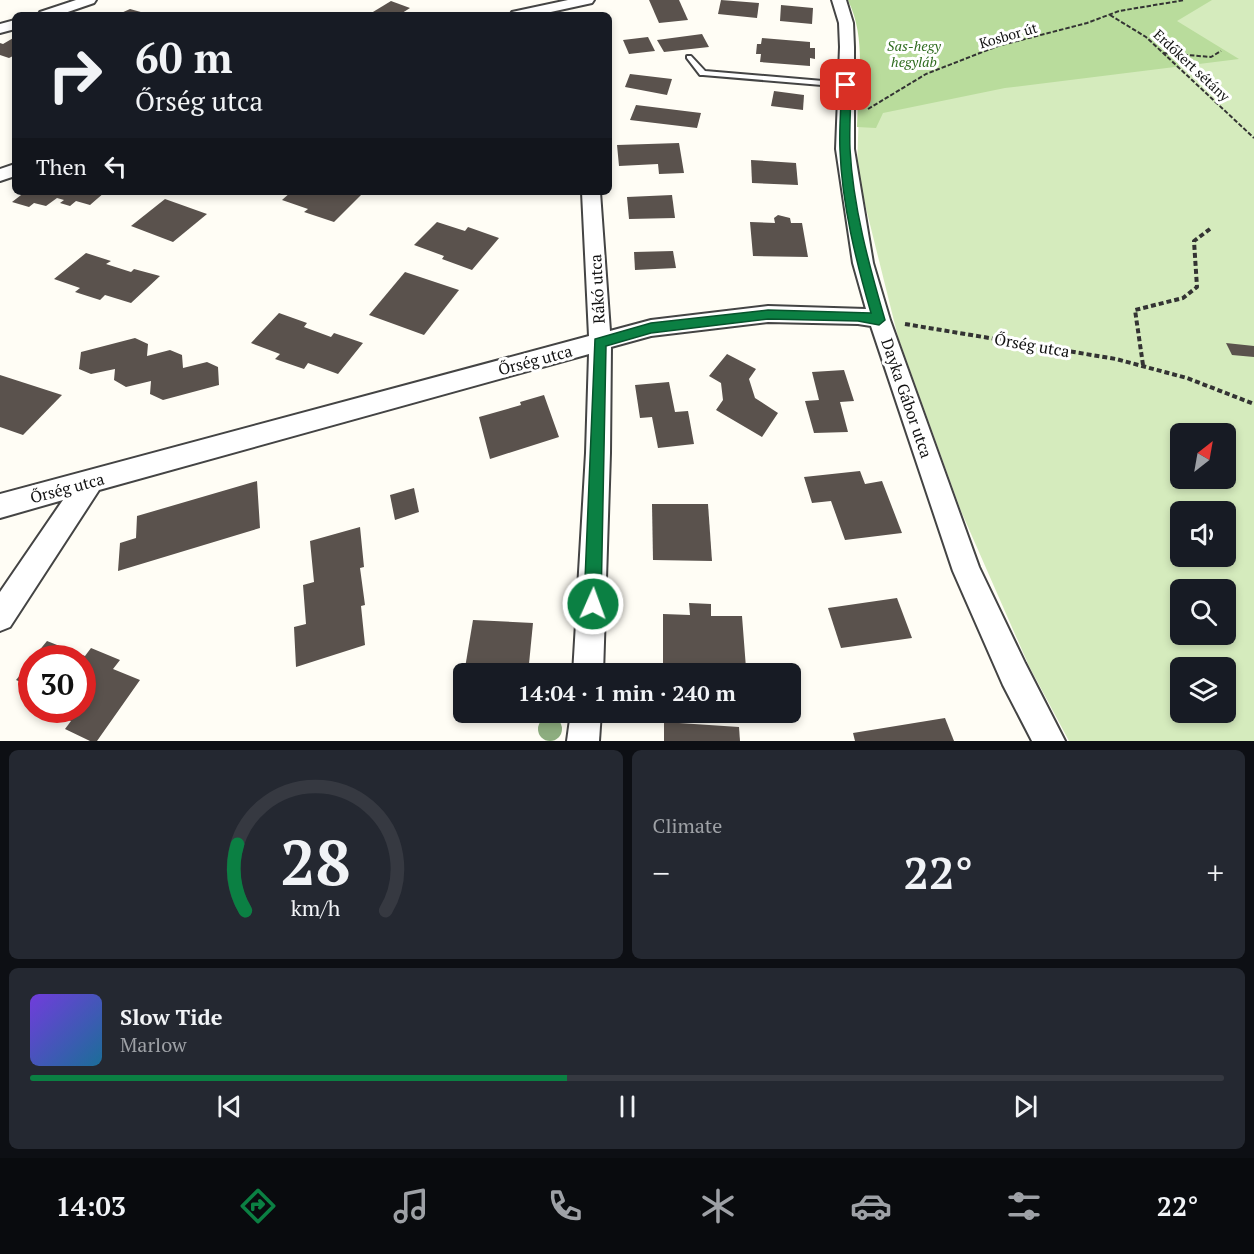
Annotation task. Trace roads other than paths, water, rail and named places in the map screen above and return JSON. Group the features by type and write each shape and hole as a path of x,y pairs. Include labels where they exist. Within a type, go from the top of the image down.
{"street":[{"path":"54,12 89,0"},
{"name":"Dayka Gábor utca","path":"839,0 846,23 848,177 862,263 879,320 967,571 1014,674 1049,741"},
{"path":"535,12 583,4"},
{"name":"Rákó utca","path":"588,663 598,453 600,343 591,195"},
{"name":"Őrség utca","path":"0,506 651,328 768,314 858,316 879,320"},
{"path":"0,617 90,482"},
{"path":"584,741 585,723"}],"lane":[{"path":"689,57 703,73 808,84 846,85"}],"park label":[{"name":"Sas-hegy hegyláb","path":"914,54"}]}
